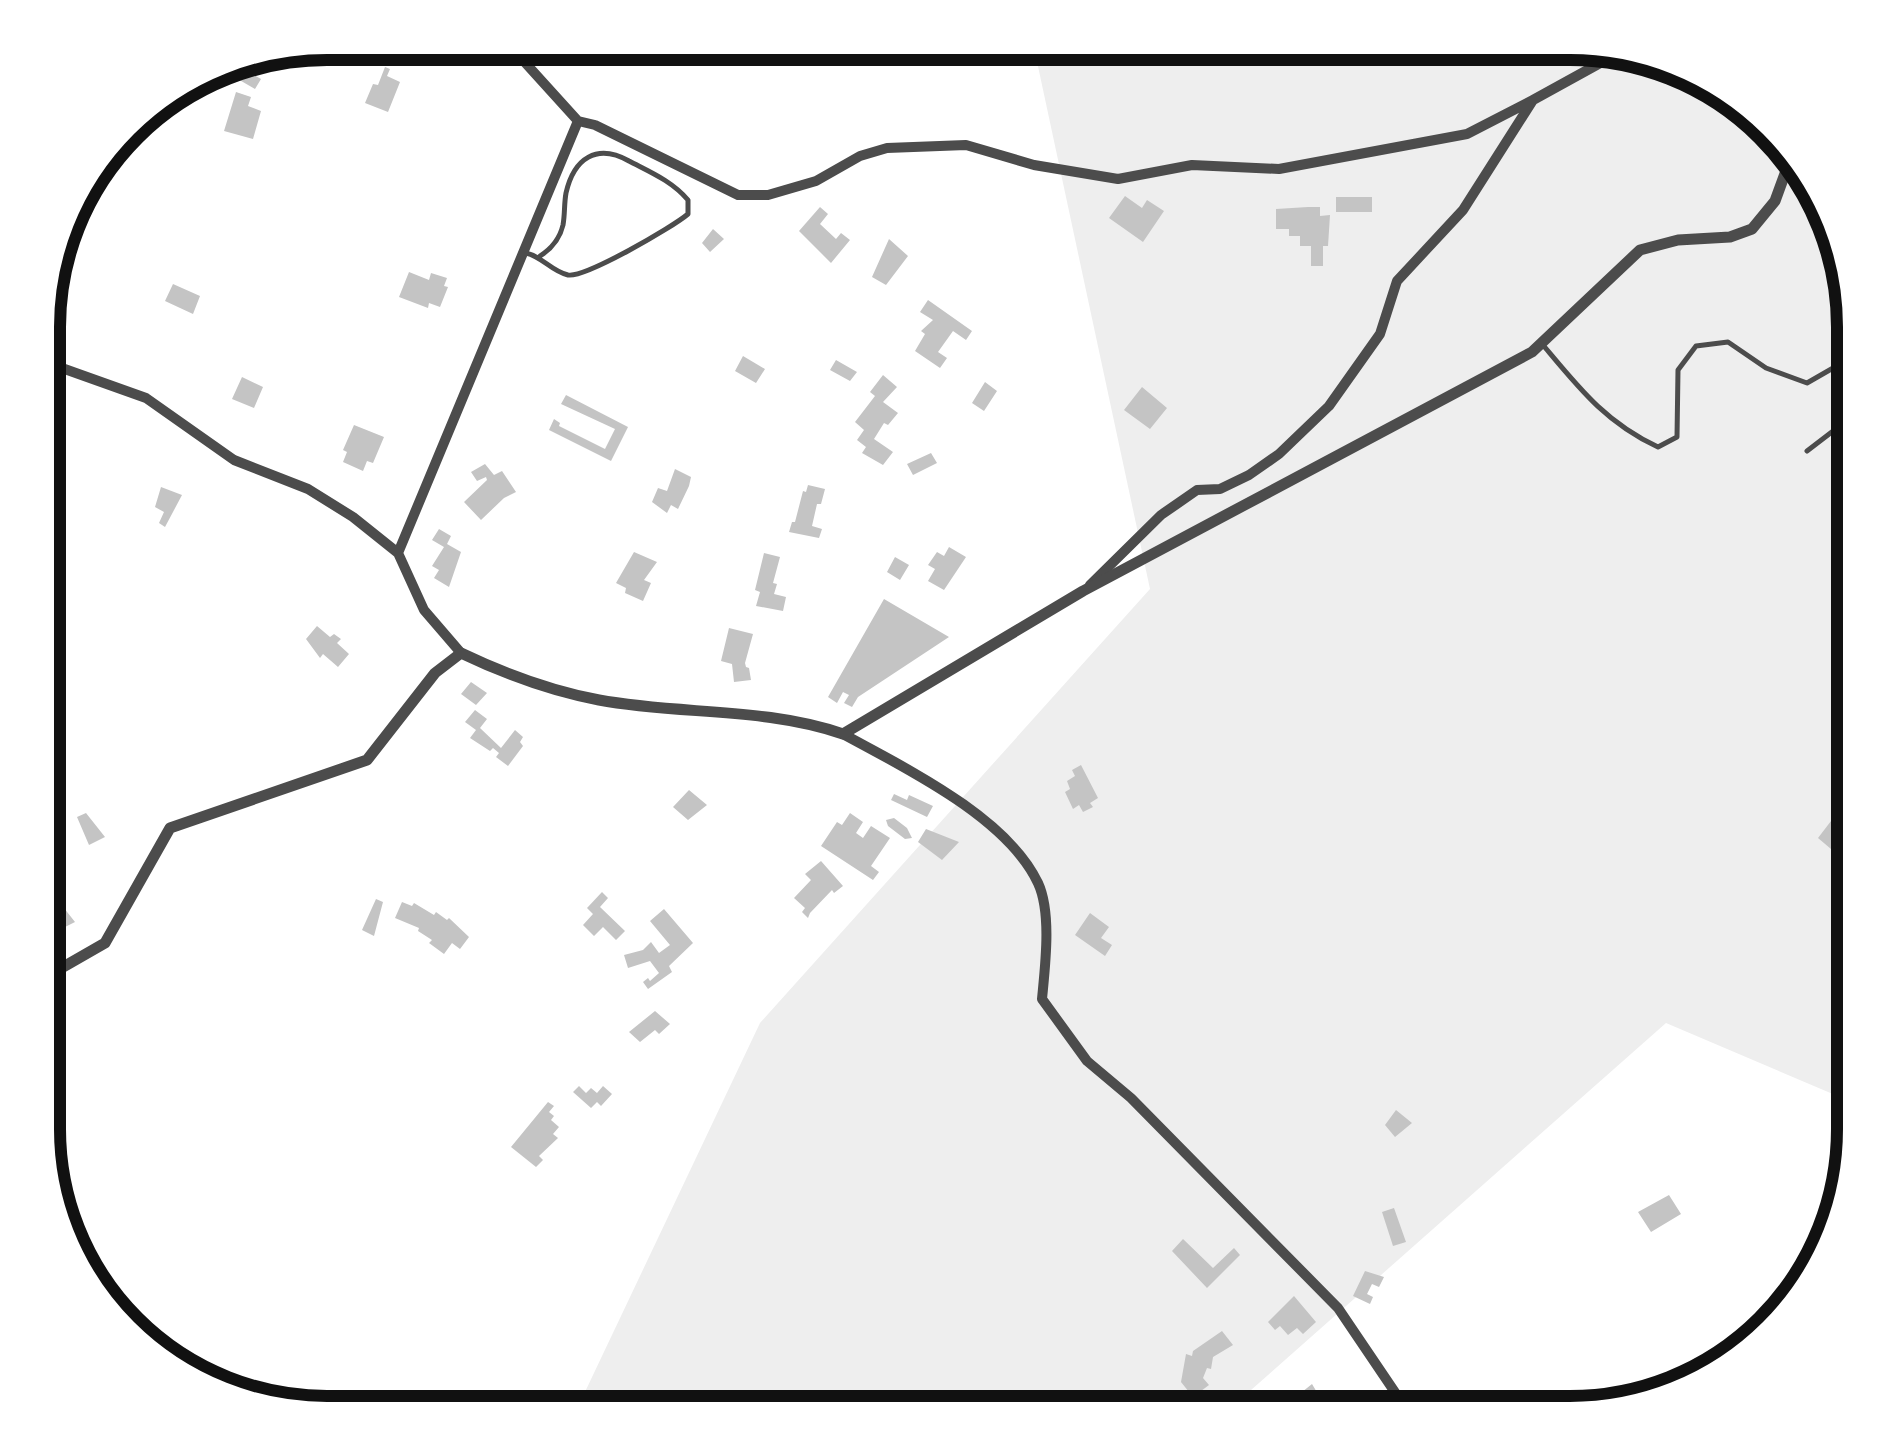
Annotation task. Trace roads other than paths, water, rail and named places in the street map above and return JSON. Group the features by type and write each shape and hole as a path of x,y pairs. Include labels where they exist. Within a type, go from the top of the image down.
{"street":[{"path":"524,61 578,121 611,132 738,195 768,194 816,181 860,156 886,148 966,146 1072,173 1118,179 1192,165 1279,169 1321,163 1467,134 1601,63"},
{"path":"1083,591 1161,516 1197,490 1220,489 1249,475 1278,454 1329,406 1380,334 1398,280 1463,210 1533,100"},
{"path":"398,553 578,121"},
{"path":"843,734 1083,591 1543,345 1640,250 1678,240 1730,237 1752,230 1775,200 1786,171"},
{"path":"60,367 146,398 234,460 308,489 353,517 398,553 424,610 461,653 512,677 598,700 790,720 843,734 982,817 1016,850 1040,886 1048,946 1042,999 1087,1060 1131,1098 1338,1308 1398,1396"},
{"path":"61,969 106,943 170,828 366,760 436,672 461,653"}],"lane":[{"path":"523,252 540,256 554,270 568,274 591,271 676,224 688,214 688,200 676,186 616,154 600,150 590,155 572,178 567,188 563,228 551,249 540,256"},
{"path":"1543,345 1584,394 1628,433 1658,447 1677,437 1678,370 1696,346 1728,342 1766,368 1807,383 1837,366"},
{"path":"1807,451 1837,427"}]}
